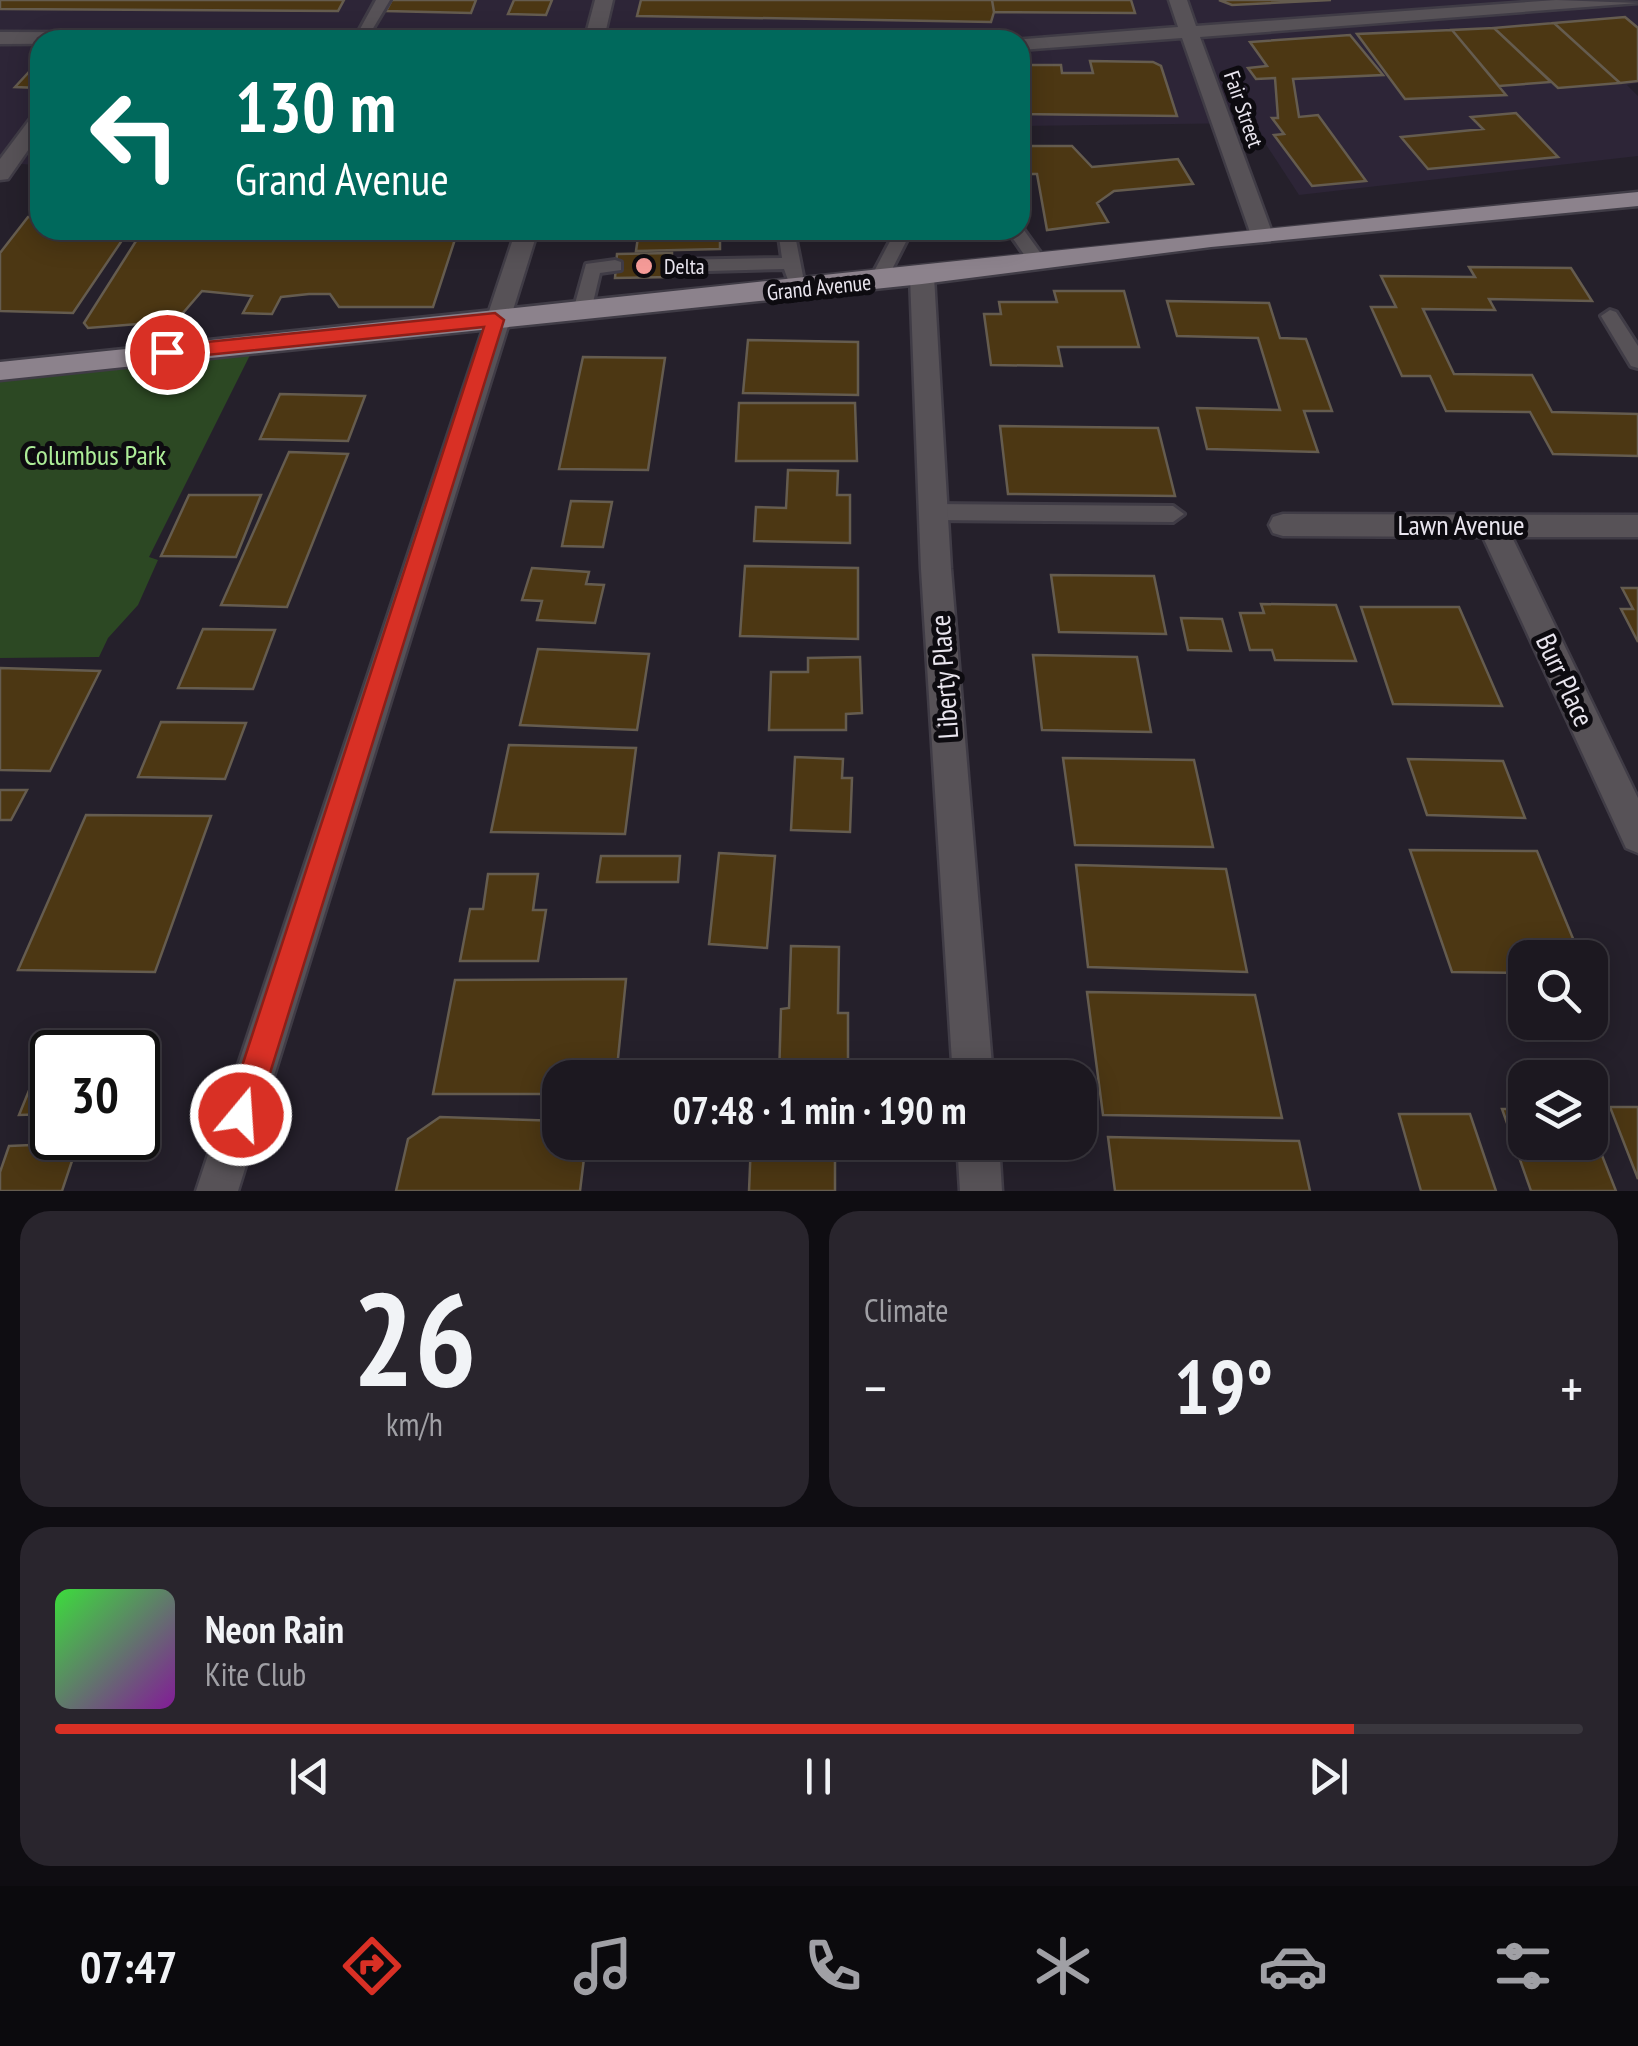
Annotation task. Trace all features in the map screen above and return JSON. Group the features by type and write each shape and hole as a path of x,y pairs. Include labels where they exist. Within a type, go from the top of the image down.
{"main road":[{"name":"Grand Avenue","path":"0,371 878,281 1262,235 1638,199"}],"street":[{"path":"596,30 604,0"},
{"name":"Fair Street","path":"1178,0 1262,235"},
{"path":"1030,43 1631,0"},
{"path":"0,38 30,39"},
{"path":"0,174 30,133"},
{"path":"217,1191 523,240"},
{"name":"Liberty Place","path":"922,276 972,1060"},
{"name":"Burr Place","path":"1491,524 1638,836"},
{"name":"Lawn Avenue","path":"1284,525 1638,526"},
{"path":"979,1160 981,1191"}],"lane":[{"path":"365,30 383,0"},
{"path":"788,240 796,289"},
{"path":"878,281 899,240"},
{"path":"1022,240 1038,262"},
{"path":"672,266 792,263"},
{"path":"582,311 592,268 616,266"},
{"path":"1610,316 1638,362"},
{"path":"934,512 1173,514"}],"shaded area":[{"path":"0,0 1638,0 1638,83 1627,85 1638,96 1638,156 1299,195 1252,123 1030,126 1030,30 30,30 30,164 0,163"}],"green space":[{"name":"Columbus Park","path":"256,343 149,557 158,560 138,605 108,638 99,657 0,658 0,371"}],"building":[{"path":"0,0 344,0 338,11 0,9"},
{"path":"392,0 476,0 471,13 386,11"},
{"path":"514,0 552,0 546,15 508,14"},
{"path":"641,0 992,0 994,12 991,22 637,16"},
{"path":"992,0 1131,0 1135,13 994,12"},
{"path":"1219,0 1331,0 1232,5"},
{"path":"1625,17 1638,28 1638,81 1620,83 1554,23"},
{"path":"1554,23 1620,83 1558,88 1494,28"},
{"path":"1494,28 1551,82 1499,86 1452,30"},
{"path":"1452,30 1506,95 1405,99 1357,34"},
{"path":"1350,35 1383,75 1293,79 1299,117 1318,115 1366,181 1312,186 1274,135 1284,134 1272,118 1278,118 1275,78 1256,79 1248,68 1267,66 1250,42"},
{"path":"1090,61 1153,62 1161,66 1177,116 1030,114 1030,65 1061,65 1062,73 1093,73"},
{"path":"30,71 30,88 15,87"},
{"path":"1516,113 1558,157 1428,169 1401,137 1483,129 1471,117"},
{"path":"1030,146 1072,146 1092,167 1178,159 1193,184 1114,191 1097,203 1108,222 1047,230 1037,174 1030,174"},
{"path":"28,217 30,240 122,240 73,313 0,311 0,253"},
{"path":"137,240 455,240 433,307 339,307 330,294 309,294 281,297 272,314 243,313 252,296 202,291 176,321 88,328 84,323"},
{"path":"638,240 720,240 720,249 636,251"},
{"name":"Delta","path":"672,253 672,277 615,278 617,254"},
{"path":"1469,267 1571,268 1592,301 1489,299 1495,310 1423,309 1454,374 1532,375 1552,412 1638,414 1638,456 1553,454 1530,412 1446,411 1430,376 1402,376 1371,307 1396,307 1381,276 1475,277"},
{"path":"1054,291 1124,291 1139,347 1058,347 1062,366 991,365 984,314 1001,314 999,302 1057,302"},
{"path":"1167,301 1269,303 1280,338 1306,339 1332,411 1304,411 1318,452 1207,449 1197,408 1280,410 1258,338 1177,336"},
{"path":"748,340 858,342 858,395 743,393"},
{"path":"583,357 665,358 648,470 559,469"},
{"path":"280,394 365,396 348,441 260,439"},
{"path":"739,403 855,403 857,461 736,461"},
{"path":"1000,426 1158,428 1175,496 1008,494"},
{"path":"289,452 348,454 287,607 221,605"},
{"path":"788,470 838,471 837,495 850,495 850,543 754,541 756,507 786,508"},
{"path":"189,495 261,495 236,557 161,556"},
{"path":"571,501 612,502 603,547 562,546"},
{"path":"745,566 858,568 858,639 740,636"},
{"path":"532,568 589,572 586,584 604,585 595,623 537,620 542,601 522,600"},
{"path":"1051,575 1154,576 1166,634 1059,632"},
{"path":"1622,588 1638,588 1638,642 1621,609 1633,609"},
{"path":"1261,604 1336,605 1356,661 1275,660 1272,650 1250,650 1240,613 1264,613"},
{"path":"1361,607 1459,607 1502,706 1393,704"},
{"path":"1181,618 1222,619 1231,651 1188,650"},
{"path":"203,629 275,630 253,689 178,688"},
{"path":"538,649 649,654 637,730 520,725"},
{"path":"1033,655 1137,657 1151,732 1042,730"},
{"path":"860,657 862,713 846,714 846,730 769,730 771,672 808,672 808,658"},
{"path":"0,668 100,671 50,771 0,770"},
{"path":"161,722 246,723 225,779 138,777"},
{"path":"509,745 636,748 625,834 491,832"},
{"path":"795,757 843,759 842,778 852,778 850,832 791,830"},
{"path":"1063,758 1194,760 1213,847 1075,845"},
{"path":"1408,759 1503,761 1525,818 1427,815"},
{"path":"0,790 27,790 11,820 0,820"},
{"path":"86,815 211,816 155,972 18,970"},
{"path":"1410,850 1537,851 1574,940 1508,940 1508,973 1452,972"},
{"path":"719,853 775,856 767,948 709,944"},
{"path":"601,856 680,856 678,882 597,882"},
{"path":"1076,865 1226,869 1247,972 1088,967"},
{"path":"488,874 538,874 533,910 546,910 538,961 460,961 470,909 483,909"},
{"path":"791,946 839,947 838,1013 848,1013 848,1060 780,1060 781,1009 789,1008"},
{"path":"626,979 618,1060 542,1060 542,1094 433,1094 455,980"},
{"path":"1087,992 1255,995 1282,1118 1103,1115"},
{"path":"30,1088 30,1115 19,1115"},
{"path":"1610,1107 1638,1107 1638,1179"},
{"path":"1399,1114 1470,1114 1496,1191 1421,1191"},
{"path":"440,1117 542,1120 542,1160 584,1160 580,1191 396,1191 408,1139"},
{"path":"1108,1137 1299,1141 1310,1191 1115,1191"},
{"path":"30,1145 30,1160 72,1160 62,1191 0,1191 0,1172 9,1146"},
{"path":"750,1160 835,1160 835,1191 749,1191"},
{"path":"1520,1160 1604,1160 1616,1191 1531,1191"}],"place":[{"name":"Delta","path":"644,266"}],"route":[{"path":"167,352 495,320 241,1115"}]}
